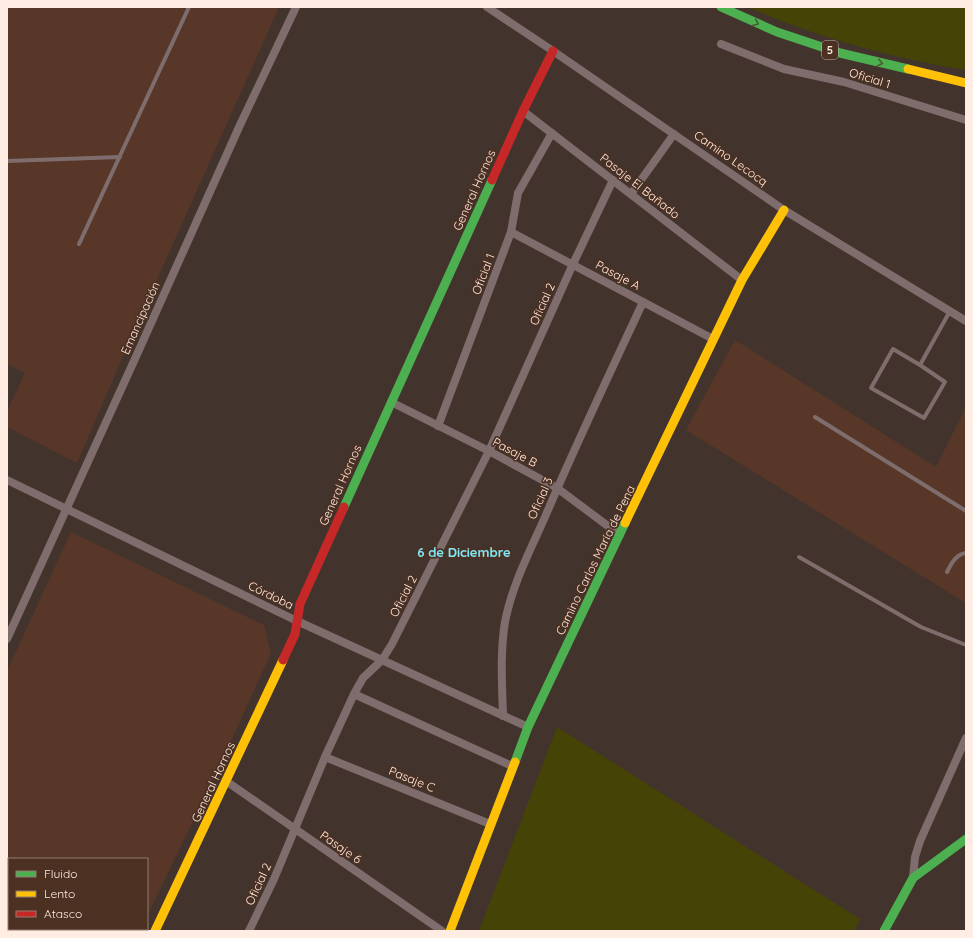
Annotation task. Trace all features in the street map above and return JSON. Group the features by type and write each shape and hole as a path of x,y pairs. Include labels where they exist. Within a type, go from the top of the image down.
{"main road":[{"name":"5","path":"721,7 777,32 840,53 966,82"},
{"name":"General Hornos","path":"155,931 295,634 300,604 523,111 553,51"},
{"name":"Camino Carlos María de Pena","path":"450,931 528,727 742,280 784,210"},
{"path":"884,931 913,878 966,839"}],"street":[{"name":"Emancipación","path":"7,639 240,125 296,7"},
{"name":"Camino Lecocq","path":"486,7 553,51 784,210 966,321"},
{"name":"Oficial 1","path":"721,44 784,69 844,82 966,120"},
{"name":"Pasaje El Bañado","path":"523,111 742,280"},
{"name":"Oficial 1","path":"438,426 511,232 518,193 552,133"},
{"path":"631,194 674,134"},
{"name":"Oficial 2","path":"249,931 274,879 325,757 354,694 363,678 382,660 392,644 489,451 573,264 613,180"},
{"name":"Pasaje A","path":"511,232 713,339"},
{"name":"Oficial 3","path":"504,716 501,665 502,649 512,592 557,488 643,302"},
{"name":"Pasaje B","path":"391,402 489,451 557,488 620,535"},
{"name":"Córdoba","path":"7,480 297,621 528,727"},
{"path":"354,694 512,766"},
{"path":"913,878 915,857 920,841 966,738"},
{"name":"Pasaje C","path":"325,757 490,824"},
{"name":"Pasaje 6","path":"226,781 442,931"}],"lane":[{"path":"79,244 189,7"},
{"path":"7,161 120,157"},
{"path":"920,365 950,311"},
{"path":"892,349 920,365 945,382 924,418 870,388 892,349"},
{"path":"815,417 966,511"},
{"path":"947,572 951,562 962,553 966,552"},
{"path":"799,557 921,627 966,645"}],"shaded area":[{"path":"7,7 279,7 125,351 77,463 7,427 7,411 25,373 7,364"},
{"path":"747,7 966,7 966,70 882,53 854,45 800,28"},
{"path":"735,340 936,467 966,407 966,603 686,430"},
{"path":"71,532 264,625 271,653 215,776 148,914 148,858 8,858 8,930 140,931 7,931 7,671"},
{"path":"557,727 860,919 854,931 479,931"}],"traffic: fast":[{"path":"721,7 777,32 840,53 908,69"},
{"path":"344,507 492,180"},
{"path":"515,762 528,727 625,523"},
{"path":"884,931 913,878 966,839"}],"traffic: slow":[{"path":"908,69 966,83"},
{"path":"625,523 742,280 784,210"},
{"path":"155,931 283,660"},
{"path":"450,931 515,762"}],"traffic: jam":[{"path":"492,180 523,111 553,51"},
{"path":"283,660 295,634 300,604 344,507"}],"district":[{"name":"6 de Diciembre","path":"464,552"}]}
